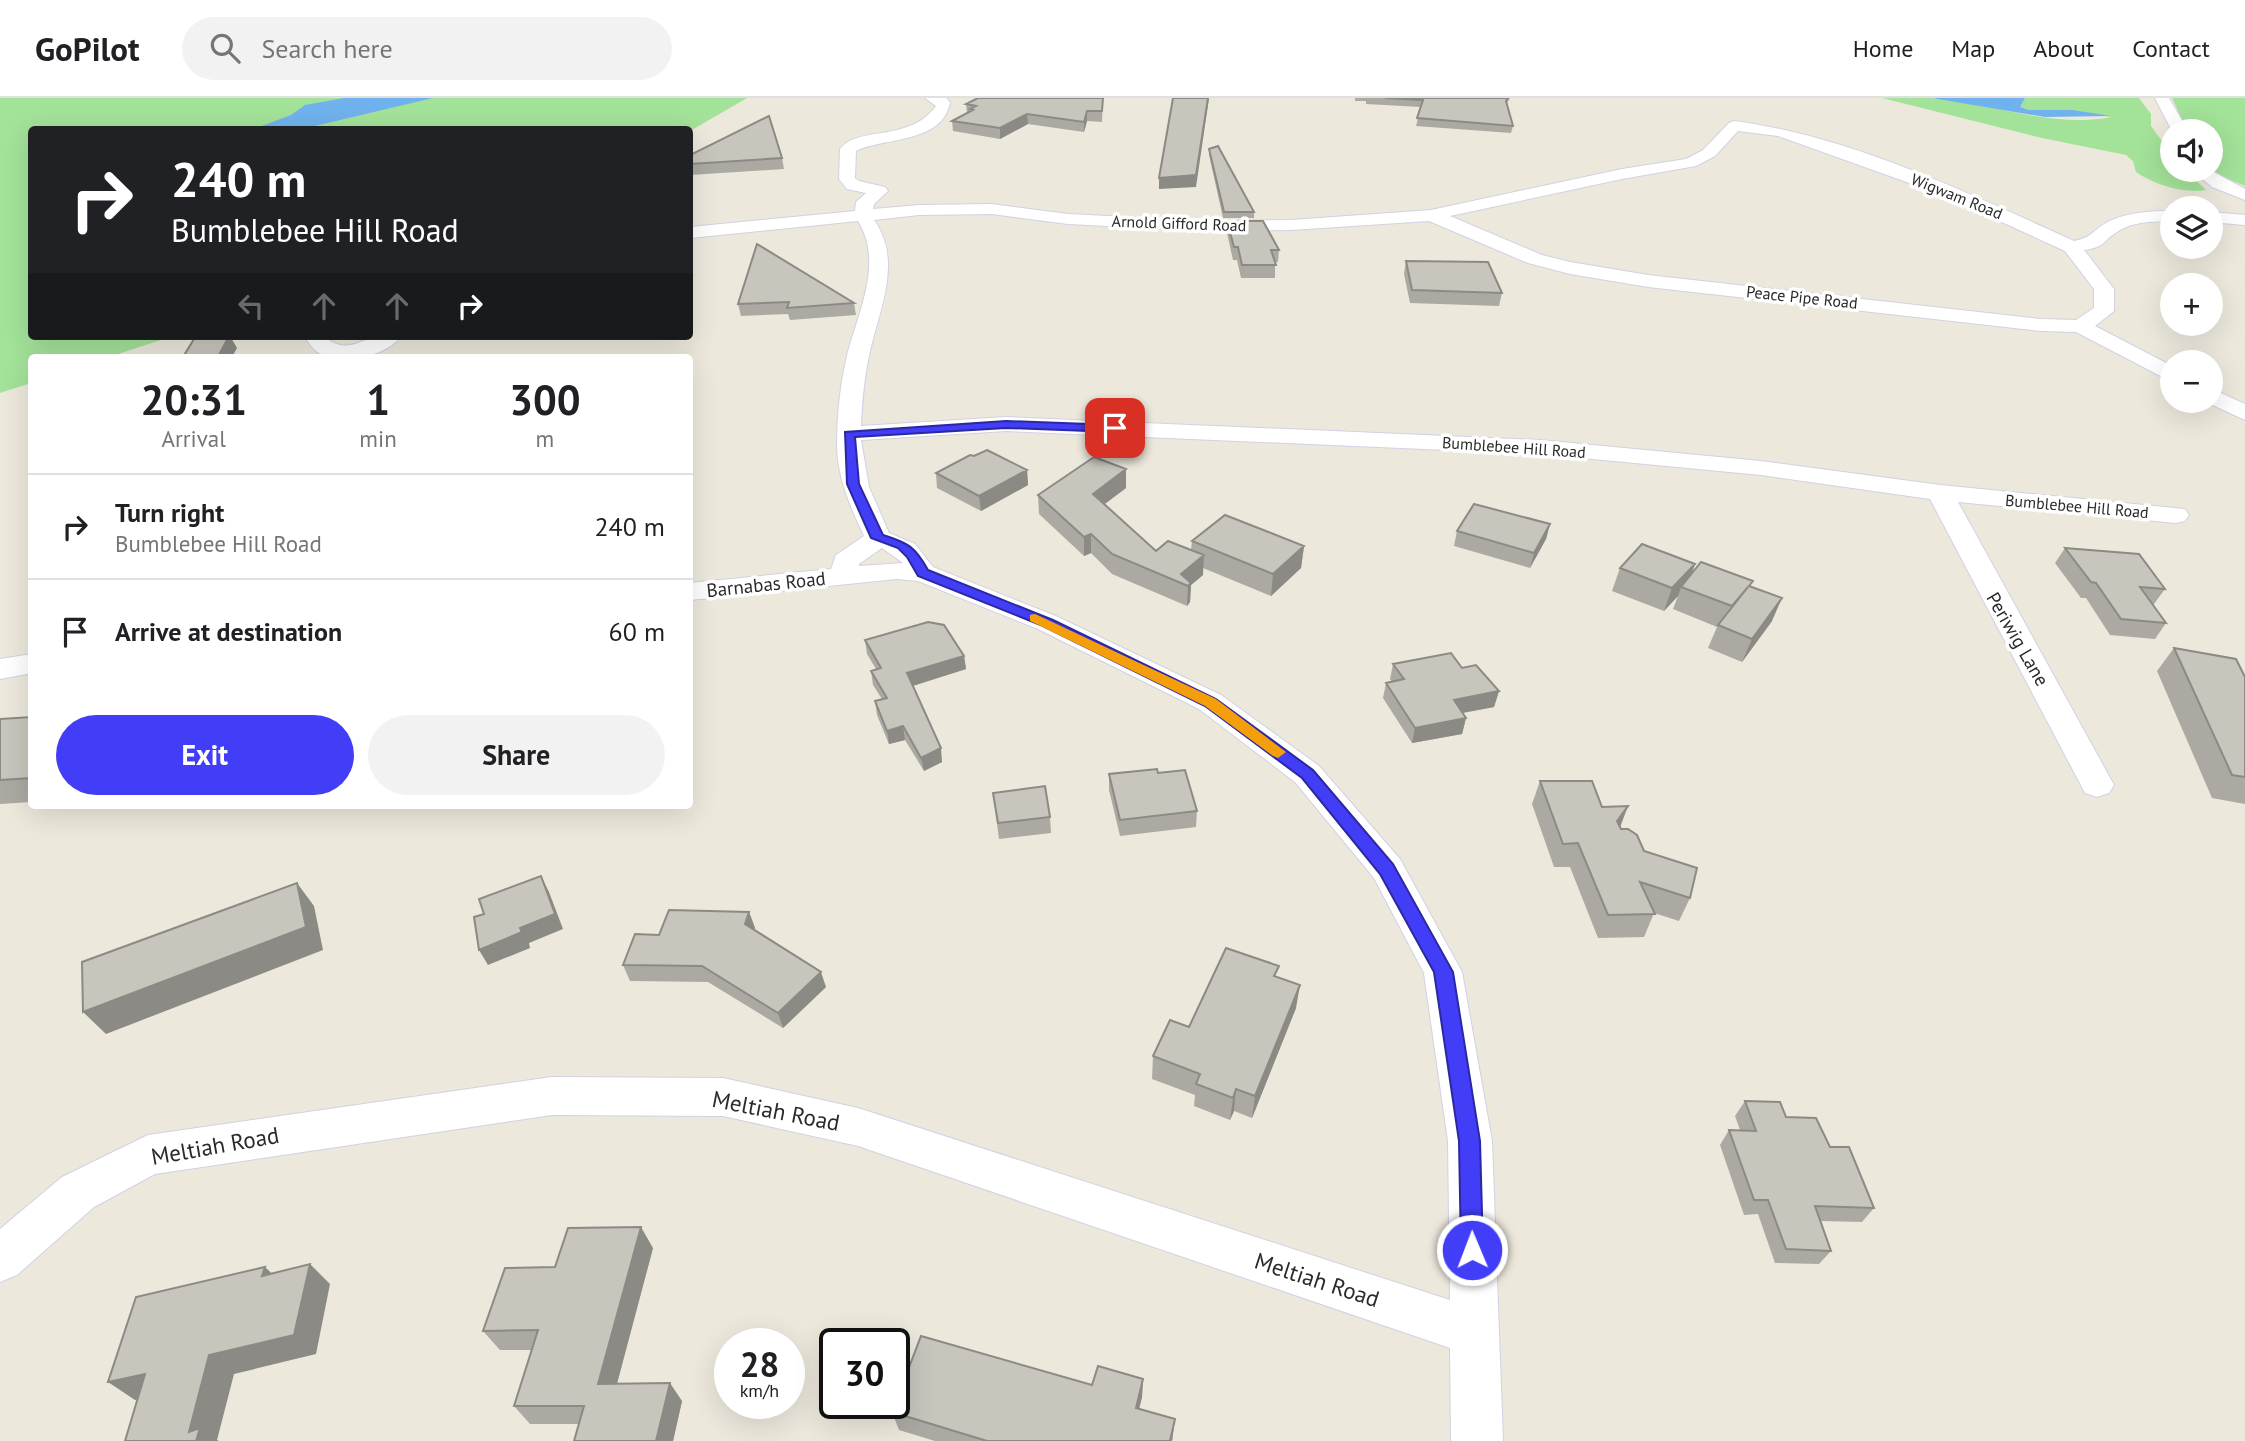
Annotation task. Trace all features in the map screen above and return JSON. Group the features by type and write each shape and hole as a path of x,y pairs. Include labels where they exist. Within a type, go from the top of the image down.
{"street":[{"path":"932,98 943,102 943,106 930,123 904,135 853,145 848,149 847,179 853,185 878,191 866,202 863,216 875,229 880,274 860,346 850,419 853,484 878,538 902,545 913,555 923,573 1048,623 1210,702 1307,774 1387,869 1443,972 1470,1141 1477,1441"},
{"path":"2162,98 2173,119"},
{"name":"Arnold Gifford Road","path":"693,232 919,210 992,209 1068,219 1208,226 1291,225 1432,215 1622,174 1690,163 1709,153 1734,126"},
{"name":"Wigwam Road","path":"1734,126 1780,132 1946,190 2072,247"},
{"path":"2217,182 2245,195"},
{"name":"Peace Pipe Road","path":"1432,215 1524,255 1570,268 1648,281 2041,325 2080,326"},
{"path":"2160,217 2128,219 2103,231 2095,243 2072,247 2105,289 2104,311 2080,326 2160,369"},
{"path":"2223,218 2245,220"},
{"path":"318,340 325,350 336,353 351,352 385,340"},
{"path":"2223,402 2245,413"},
{"name":"Bumblebee Hill Road","path":"850,419 1305,435 1527,446 1761,468 1940,493 2176,515"},
{"name":"Periwig Lane","path":"1940,493 1974,563 2051,696 2097,785"},
{"name":"Barnabas Road","path":"843,576 846,561 878,538"},
{"name":"Barnabas Road","path":"693,592 897,571 923,573"},
{"path":"0,669 28,664"},
{"name":"Meltiah Road","path":"0,1259 78,1192 148,1155 223,1142 552,1097 723,1097 858,1127 1474,1332"}],"green space":[{"path":"0,98 747,98 693,129 693,126 28,126 28,340 161,340 118,354 28,354 28,384 0,393"},
{"path":"1882,98 1952,100 2043,117 2089,120 2111,117 2073,110 2029,110 2020,107 2025,98 2139,98 2151,114 2151,126 2160,138 2160,182 2198,182 2206,190 2179,189 2152,181 2136,172 2133,161 2126,155 2042,138"},
{"path":"2172,98 2245,98 2245,186 2223,177 2223,119 2182,119"}],"water":[{"path":"344,98 433,98 315,126 261,126 291,115 305,105"},
{"path":"1932,98 2025,98 2020,107 2029,110 2073,110 2111,116 2045,117"}],"building":[{"path":"978,98 1103,98 1102,111 1087,111 1084,122 1027,114 1000,128 952,121 973,110 970,109 976,106 966,104"},
{"path":"1173,98 1208,98 1196,175 1159,178"},
{"path":"1385,98 1508,98 1506,101 1513,126 1417,118 1423,100"},
{"path":"769,116 782,158 693,164 693,154"},
{"path":"1218,146 1254,212 1224,212 1209,149"},
{"path":"1227,221 1263,221 1279,250 1271,250 1276,265 1242,265"},
{"path":"757,244 854,303 787,308 789,302 738,304"},
{"path":"1406,261 1488,262 1502,293 1412,290"},
{"path":"193,340 227,340 220,354 185,354"},
{"path":"987,450 1027,470 979,496 936,473 970,455"},
{"path":"1094,457 1126,469 1093,494 1156,551 1168,541 1204,555 1181,574 1191,583 1188,586 1112,554 1091,534 1084,537 1038,495"},
{"path":"1474,504 1550,524 1534,553 1457,531"},
{"path":"1225,515 1304,546 1273,574 1192,541"},
{"path":"1642,544 1695,564 1672,588 1620,568"},
{"path":"2065,548 2139,554 2165,589 2140,587 2166,623 2121,619 2096,583 2091,582"},
{"path":"1701,562 1753,581 1749,586 1782,598 1752,639 1718,625 1748,587 1732,606 1681,587"},
{"path":"928,622 944,625 964,656 907,673 941,748 921,758 903,726 887,731 875,701 887,698 871,671 881,668 865,640"},
{"path":"2174,648 2236,659 2245,677 2245,777 2232,775"},
{"path":"1451,653 1462,668 1476,665 1499,691 1454,700 1466,718 1415,728 1386,683 1404,679 1393,664"},
{"path":"28,717 28,778 0,780 0,719"},
{"path":"1157,769 1158,773 1185,770 1197,811 1120,820 1109,774"},
{"path":"1540,781 1592,781 1602,807 1628,806 1617,821 1621,829 1628,829 1637,835 1644,851 1697,868 1690,898 1640,882 1655,914 1608,915 1578,843 1563,844"},
{"path":"1045,786 1050,817 998,823 993,793"},
{"path":"541,876 555,914 520,928 522,932 479,950 474,917 484,914 479,899"},
{"path":"297,883 306,927 83,1012 82,962"},
{"path":"669,910 749,912 745,924 821,972 778,1013 702,966 623,965 635,934 659,935"},
{"path":"1226,948 1279,966 1274,976 1300,985 1255,1096 1236,1089 1233,1098 1196,1084 1200,1074 1153,1056 1170,1020 1189,1027"},
{"path":"1745,1101 1780,1102 1786,1117 1816,1118 1830,1147 1849,1147 1874,1208 1815,1206 1831,1251 1786,1249 1768,1200 1754,1200 1729,1130 1756,1131"},
{"path":"641,1227 598,1384 670,1383 656,1441 574,1441 584,1406 514,1406 538,1330 483,1331 505,1268 555,1267 568,1228"},
{"path":"310,1264 294,1335 209,1355 189,1432 200,1428 196,1441 125,1441 145,1374 108,1382 136,1297 265,1267 262,1276"},
{"path":"921,1336 1092,1385 1098,1366 1143,1379 1136,1408 1175,1419 1170,1441 987,1441 910,1417 910,1365"}],"slow traffic":[{"path":"1035,618 1210,702 1278,752"}],"route":[{"path":"1115,428 1006,424 849,434 853,484 878,538 902,545 913,555 923,573 1048,623 1210,702 1307,774 1387,869 1443,972 1470,1141 1472,1250"}]}
